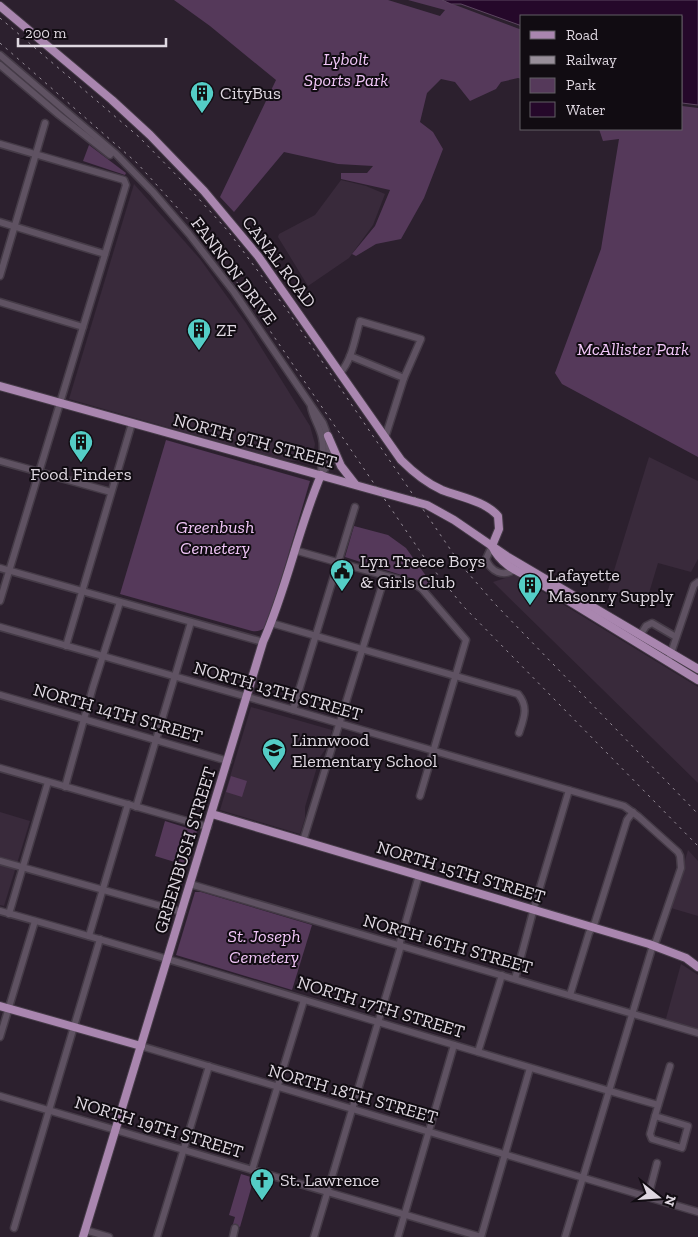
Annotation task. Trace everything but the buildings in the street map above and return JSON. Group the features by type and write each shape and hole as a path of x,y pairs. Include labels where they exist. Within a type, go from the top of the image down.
{"main road":[{"name":"CANAL ROAD","path":"0,6 112,100 150,135 204,191 258,256 401,460 419,476 441,489 494,511 500,522 492,546"},
{"name":"NORTH 9TH STREET","path":"0,386 427,505 698,669"},
{"path":"328,436 341,466 355,484"},
{"name":"GREENBUSH STREET","path":"84,1233 263,642 321,475"},
{"name":"NORTH 9TH STREET","path":"492,546 496,556 514,570 698,680"},
{"name":"NORTH 15TH STREET","path":"212,814 653,945 686,958 698,967"},
{"name":"NORTH 18TH STREET","path":"4,1007 141,1046"}],"street":[{"name":"FANNON DRIVE","path":"0,55 108,147 153,192 223,277 323,423 328,436 329,452 326,469 321,475"},
{"name":"FANNON DRIVE","path":"0,65 59,115 122,162"},
{"path":"0,276 46,123"},
{"path":"0,144 124,180 126,185 0,601"},
{"path":"0,222 105,254"},
{"path":"0,302 83,327"},
{"path":"340,373 350,356 360,322 421,339 404,378 385,438"},
{"path":"350,356 404,378"},
{"name":"FANNON DRIVE","path":"311,407 323,444 321,475"},
{"path":"66,646 132,423"},
{"path":"0,461 111,492"},
{"path":"293,710 355,507"},
{"path":"294,550 414,584 422,589 466,640 420,796"},
{"path":"0,568 263,642"},
{"path":"303,841 384,576"},
{"path":"668,662 694,585 698,582"},
{"path":"65,787 102,656 120,602"},
{"path":"136,806 191,622"},
{"path":"271,623 518,694 523,699 526,707 519,732"},
{"path":"641,634 646,626 652,623 676,637"},
{"name":"NORTH 13TH STREET","path":"0,628 293,710 624,806 660,834 680,856 681,868 653,945 565,1237"},
{"name":"NORTH 14TH STREET","path":"0,695 228,761"},
{"path":"0,768 208,827"},
{"path":"9,914 48,782"},
{"path":"514,979 569,790"},
{"path":"89,936 128,804"},
{"path":"570,995 586,940 592,928 627,820 632,812"},
{"path":"0,861 182,912"},
{"path":"314,1237 400,949 419,875"},
{"name":"NORTH 16TH STREET","path":"190,884 698,1033"},
{"name":"NORTH 17TH STREET","path":"0,911 658,1105"},
{"path":"0,1037 4,1007 35,921"},
{"path":"14,1228 100,939"},
{"path":"478,1052 502,976"},
{"path":"252,1170 304,1000"},
{"path":"398,1237 454,1045"},
{"name":"NORTH 18TH STREET","path":"141,1046 698,1212"},
{"path":"157,1237 208,1066"},
{"path":"655,1116 688,1126 682,1148 652,1139 650,1134 658,1105 670,1066"},
{"path":"481,1237 530,1068"},
{"name":"NORTH 19TH STREET","path":"0,1096 481,1237"},
{"path":"648,1197 657,1163"},
{"path":"233,1237 235,1228"},
{"path":"84,1233 109,1237"}],"shaded area":[{"path":"341,180 366,186 385,194 373,225 349,258 308,286 278,237 279,234 315,215"},
{"path":"134,184 200,259 246,323 310,426 315,444 310,462 281,460 69,399"},
{"path":"649,457 698,481 698,559 691,572 658,563 646,603 608,590"},
{"path":"515,575 698,687 698,783 493,582"},
{"path":"251,707 332,730 327,747 320,757 305,807 305,818 300,834 220,810"},
{"path":"0,812 30,821 4,906 0,905"},
{"path":"688,850 698,861 698,916 671,908"},
{"path":"681,964 698,975 698,1035 664,1026"}],"green space":[{"name":"Lybolt Sports Park","path":"174,0 388,0 440,16 445,10 408,0 442,0 520,29 520,78 501,82 496,89 470,101 455,82 441,79 427,93 420,122 433,132 443,149 424,198 401,239 376,244 356,256 352,254 375,226 390,190 341,179 341,173 367,173 373,166 338,164 284,152 234,212 220,197 276,80 210,26"},
{"name":"McAllister Park","path":"683,106 698,108 698,457 562,384 555,373 601,249 619,139 603,141 599,130 683,130"},
{"path":"89,145 126,173 125,175 83,161"},
{"name":"Greenbush Cemetery","path":"166,440 310,481 269,621 266,626 258,631 252,631 120,594"},
{"path":"354,526 388,535 406,548 434,587 429,590 420,581 345,557"},
{"path":"231,776 247,781 242,797 226,792"},
{"path":"165,821 197,831 188,866 155,856"},
{"name":"St. Joseph Cemetery","path":"195,892 201,892 312,925 292,990 176,955"},
{"path":"241,1174 254,1178 240,1227 233,1224 235,1217 229,1215"}],"water":[{"path":"442,0 698,0 698,105 683,103 683,15 520,15 520,25 461,4 451,4"}],"railway":[{"path":"0,18 139,137 228,231 287,310 461,565 496,605 698,814"},
{"path":"0,43 137,163 201,234 230,272 426,560 463,606 698,846"}],"place":[{"name":"CityBus","path":"202,114"},
{"name":"ZF","path":"199,351"},
{"name":"Food Finders","path":"81,463"},
{"name":"Lyn Treece Boys & Girls Club","path":"342,592"},
{"name":"Lafayette Masonry Supply","path":"530,606"},
{"name":"Linnwood Elementary School","path":"274,771"},
{"name":"St. Lawrence","path":"262,1201"}]}
